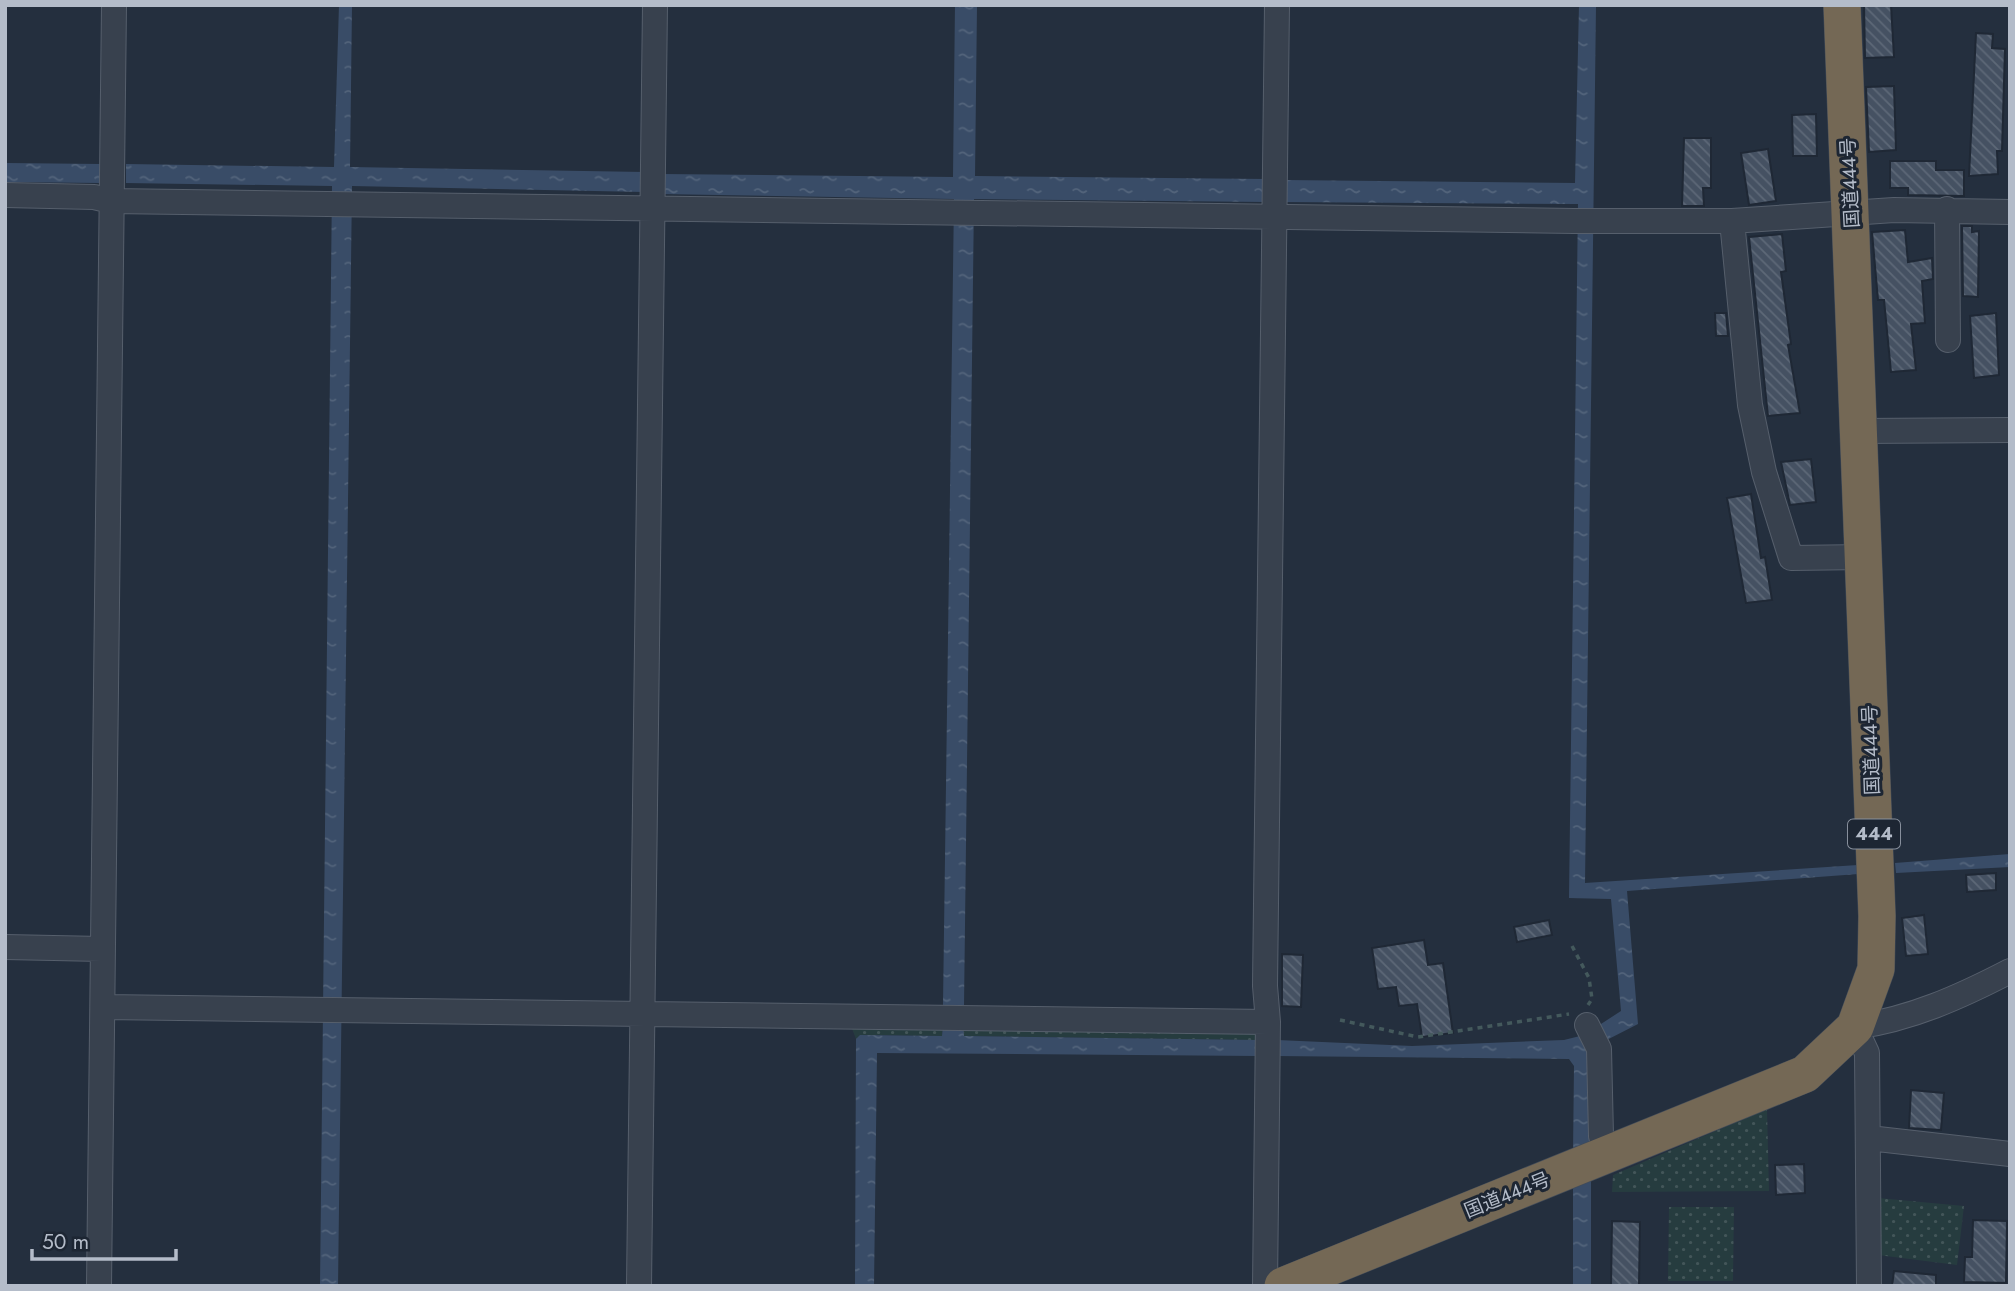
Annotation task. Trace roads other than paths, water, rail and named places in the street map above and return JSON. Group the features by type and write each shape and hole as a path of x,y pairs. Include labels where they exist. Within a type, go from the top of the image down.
{"highway":[{"name":"国道444号","path":"1283,1286 1805,1074 1856,1027 1875,969 1877,915 1842,5"}],"street":[{"path":"99,1286 114,5"},
{"path":"639,1286 655,5"},
{"path":"1265,1286 1268,1023 1265,958 1277,5"},
{"path":"5,195 94,197 111,201 1274,219 1732,222 1852,212 1947,209 2010,212"},
{"path":"1947,209 1948,340"},
{"path":"1732,222 1750,405 1764,472 1791,558 1864,557"},
{"path":"1860,431 2010,430"},
{"path":"5,947 102,949"},
{"path":"1870,1286 1867,1053 1856,1027 1894,1021 1967,993 2010,971"},
{"path":"104,1007 1268,1023"},
{"path":"1585,1018 1599,1049 1601,1136 1606,1155"},
{"path":"1869,1138 2010,1154"}],"water":[{"path":"339,5 352,5 350,167 644,172 644,192 352,186 338,1286 320,1286 332,186 126,183 126,164 334,167"},
{"path":"955,5 977,5 975,176 1265,179 1267,202 974,199 964,1005 943,1005 954,199 660,194 660,174 953,177"},
{"path":"1579,5 1596,5 1585,883 1858,865 1858,874 1627,891 1638,1024 1591,1048 1592,1147 1573,1154 1574,1066 1569,1059 1277,1056 1277,1040 1412,1046 1564,1040 1584,1035 1621,1011 1611,899 1569,898 1578,204 1282,202 1283,180 1575,183"},
{"path":"5,163 101,164 101,183 5,182"},
{"path":"2010,854 2010,867 1896,873 1895,863"},
{"path":"943,1025 963,1025 964,1036 1258,1040 1258,1056 877,1053 874,1286 855,1286 856,1039 860,1035 942,1036"},
{"path":"1591,1179 1591,1286 1573,1286 1573,1187"}]}
